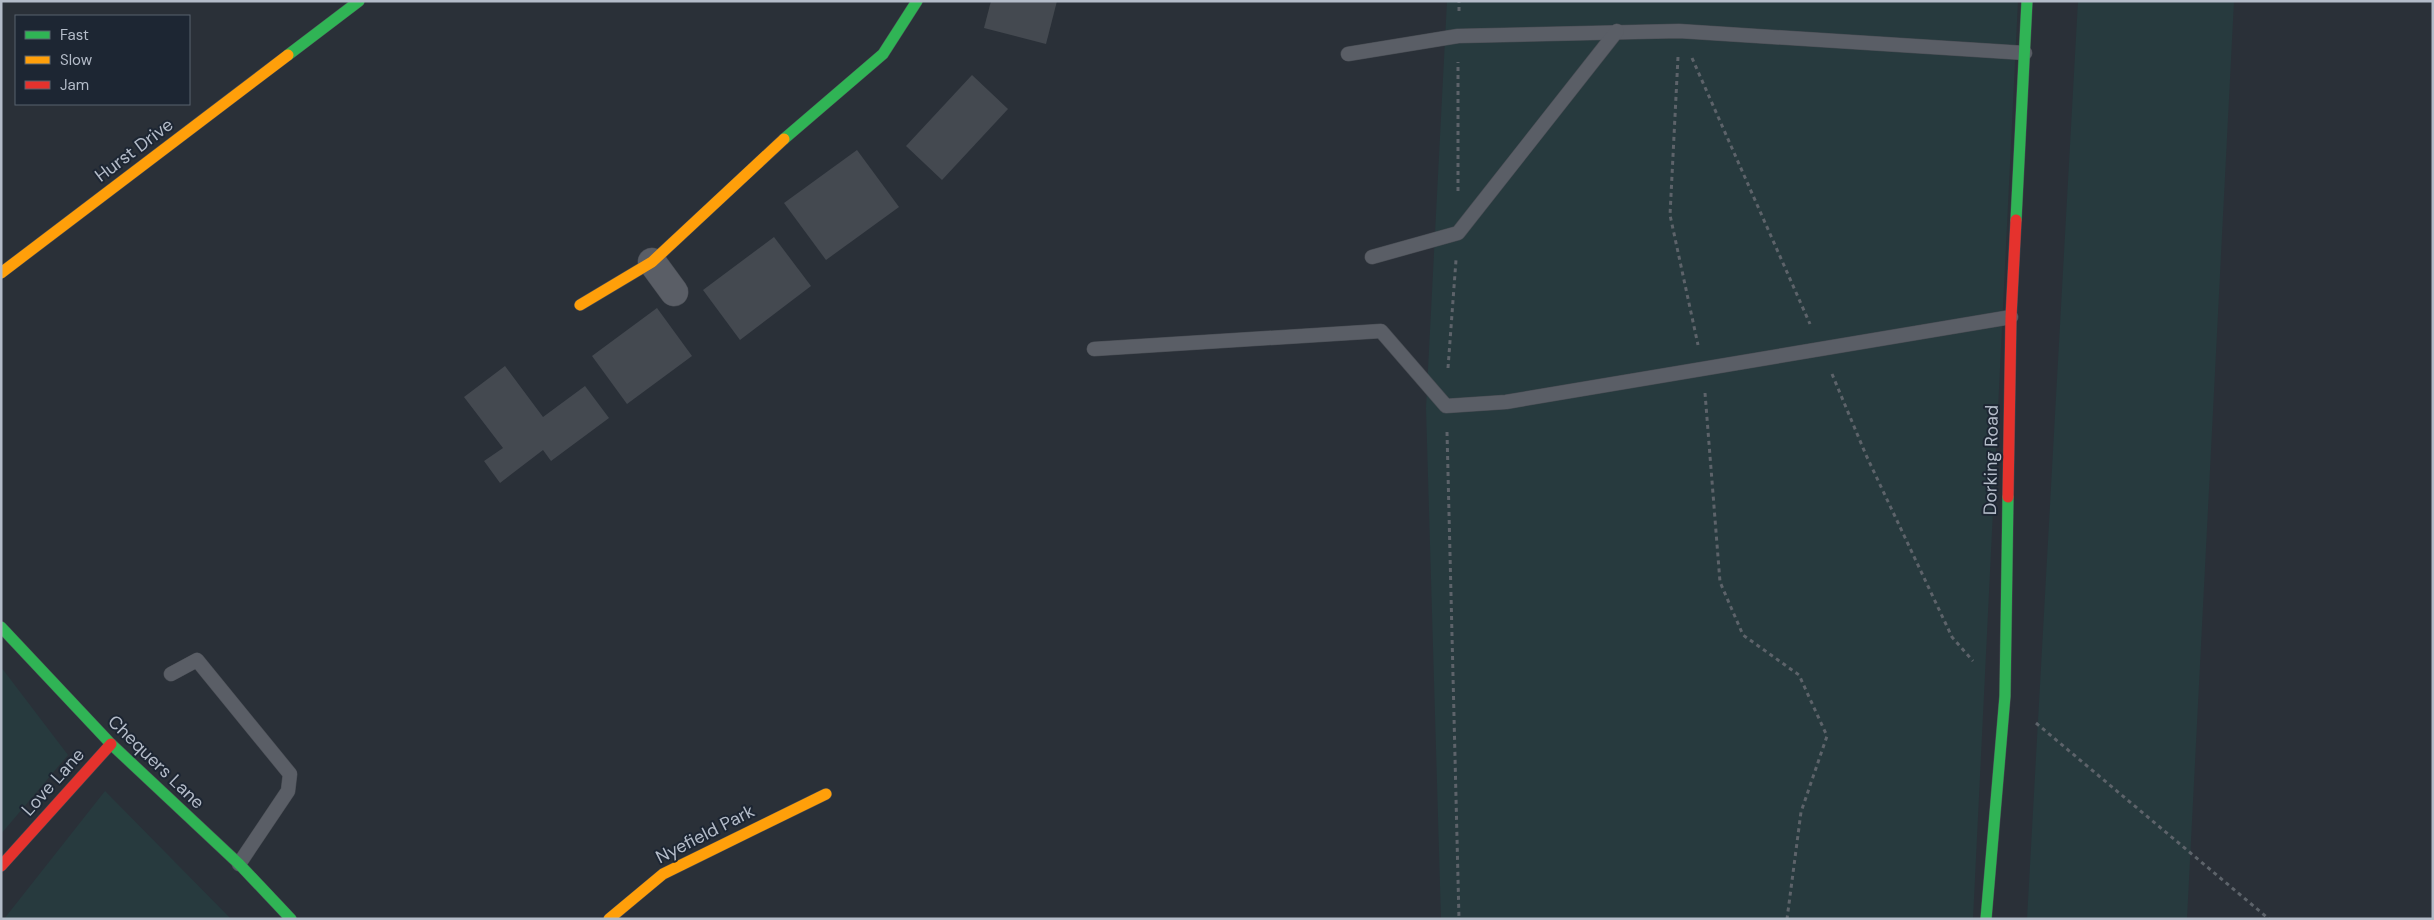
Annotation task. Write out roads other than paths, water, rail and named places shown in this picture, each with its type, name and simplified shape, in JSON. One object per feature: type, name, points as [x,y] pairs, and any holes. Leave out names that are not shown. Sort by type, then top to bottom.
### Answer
[{"type":"main road","name":"Hurst Drive","points":[[1,273],[359,1]]},
{"type":"main road","points":[[580,305],[652,262],[785,138],[882,54],[917,1]]},
{"type":"main road","name":"Dorking Road","points":[[1986,919],[2005,696],[2011,317],[2027,1]]},
{"type":"main road","name":"Chequers Lane","points":[[1,627],[110,744],[239,864],[291,919]]},
{"type":"main road","name":"Love Lane","points":[[1,866],[110,744]]},
{"type":"main road","name":"Nyefield Park","points":[[609,919],[663,874],[826,794]]},
{"type":"street","points":[[652,262],[674,292]]},
{"type":"lane","points":[[1372,257],[1458,233],[1617,31]]},
{"type":"lane","points":[[1348,54],[1458,36],[1617,31],[1679,31],[2025,53]]},
{"type":"lane","points":[[1094,349],[1381,331],[1446,406],[1506,402],[2011,317]]},
{"type":"lane","points":[[171,674],[197,660],[290,774],[288,791],[239,864]]}]
